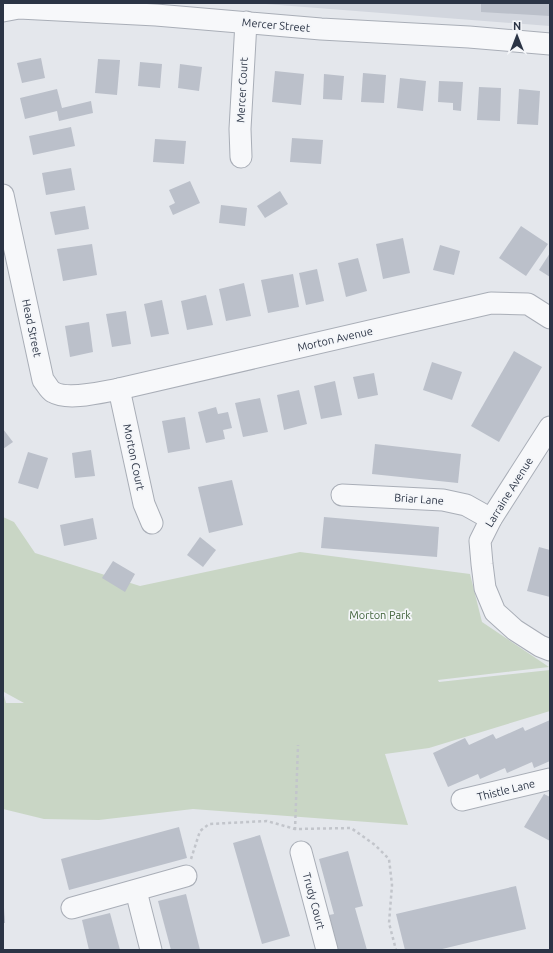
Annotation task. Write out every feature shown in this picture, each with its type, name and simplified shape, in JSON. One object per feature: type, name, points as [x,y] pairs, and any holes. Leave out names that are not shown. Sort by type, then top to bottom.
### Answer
[{"type":"street","name":"Mercer Street","points":[[3,11],[19,8],[155,9],[246,22],[550,44]]},
{"type":"street","name":"Mercer Court","points":[[241,157],[240,129],[246,22]]},
{"type":"street","name":"Head Street","points":[[3,195],[43,380],[53,392],[69,396],[86,395],[119,389]]},
{"type":"street","name":"Morton Avenue","points":[[119,389],[491,303],[528,304],[550,318]]},
{"type":"street","name":"Morton Court","points":[[119,389],[144,504],[152,524]]},
{"type":"street","name":"Larraine Avenue","points":[[550,427],[491,518],[480,541],[485,588],[495,612],[515,630],[540,646],[550,650]]},
{"type":"street","name":"Briar Lane","points":[[342,495],[443,500],[466,505],[491,518]]},
{"type":"street","name":"Thistle Lane","points":[[462,800],[550,779]]},
{"type":"street","name":"Trudy Court","points":[[301,852],[327,950]]},
{"type":"street","points":[[72,908],[186,876]]},
{"type":"street","points":[[136,891],[151,950]]},
{"type":"path","points":[[295,829],[298,744]]},
{"type":"shaded area","points":[[256,3],[550,3],[550,26],[266,4]]},
{"type":"green space","name":"Morton Park","points":[[3,517],[14,522],[35,553],[140,586],[300,552],[470,574],[482,622],[549,667],[438,680],[439,682],[550,670],[550,711],[429,748],[385,754],[408,825],[193,809],[99,820],[44,819],[3,809]],"holes":[[[4,692],[24,703],[6,703]]]},
{"type":"building","points":[[481,3],[550,3],[550,16],[481,12]]},
{"type":"building","points":[[41,58],[45,78],[22,83],[17,63]]},
{"type":"building","points":[[98,59],[120,60],[117,95],[95,93]]},
{"type":"building","points":[[140,62],[162,64],[160,88],[138,86]]},
{"type":"building","points":[[180,64],[202,67],[199,91],[178,88]]},
{"type":"building","points":[[275,71],[304,74],[301,105],[272,102]]},
{"type":"building","points":[[363,73],[386,75],[384,103],[361,102]]},
{"type":"building","points":[[324,74],[344,76],[342,100],[323,99]]},
{"type":"building","points":[[400,78],[426,81],[423,111],[397,108]]},
{"type":"building","points":[[439,81],[463,82],[461,111],[453,110],[453,103],[438,102]]},
{"type":"building","points":[[479,87],[501,88],[500,121],[477,120]]},
{"type":"building","points":[[57,89],[62,108],[91,101],[93,113],[59,121],[57,111],[25,119],[20,98]]},
{"type":"building","points":[[519,89],[540,91],[538,125],[517,124]]},
{"type":"building","points":[[71,127],[75,146],[33,155],[29,136]]},
{"type":"building","points":[[292,138],[323,140],[321,164],[290,162]]},
{"type":"building","points":[[155,139],[186,141],[184,164],[153,162]]},
{"type":"building","points":[[71,168],[75,190],[46,195],[42,173]]},
{"type":"building","points":[[190,181],[200,203],[173,215],[169,206],[175,203],[169,190]]},
{"type":"building","points":[[280,191],[288,204],[265,218],[257,206]]},
{"type":"building","points":[[221,205],[247,208],[245,226],[219,223]]},
{"type":"building","points":[[85,206],[89,229],[55,235],[50,212]]},
{"type":"building","points":[[521,226],[548,244],[526,276],[499,258]]},
{"type":"building","points":[[403,238],[410,273],[383,279],[376,244]]},
{"type":"building","points":[[92,244],[97,275],[63,281],[57,249]]},
{"type":"building","points":[[440,245],[460,251],[454,275],[433,270]]},
{"type":"building","points":[[550,253],[550,277],[539,270]]},
{"type":"building","points":[[358,258],[367,291],[346,297],[338,263]]},
{"type":"building","points":[[317,269],[324,301],[306,305],[299,273]]},
{"type":"building","points":[[293,274],[299,307],[268,313],[261,280]]},
{"type":"building","points":[[244,283],[251,316],[226,321],[219,289]]},
{"type":"building","points":[[206,295],[213,325],[187,330],[181,301]]},
{"type":"building","points":[[162,300],[169,334],[151,337],[144,304]]},
{"type":"building","points":[[126,311],[131,344],[112,347],[106,314]]},
{"type":"building","points":[[89,322],[93,352],[70,357],[65,326]]},
{"type":"building","points":[[514,351],[542,367],[499,442],[471,426]]},
{"type":"building","points":[[432,362],[462,372],[452,400],[423,390]]},
{"type":"building","points":[[374,373],[378,395],[358,399],[353,377]]},
{"type":"building","points":[[335,381],[342,415],[321,419],[314,386]]},
{"type":"building","points":[[299,390],[307,424],[284,430],[277,395]]},
{"type":"building","points":[[260,398],[268,432],[243,437],[235,403]]},
{"type":"building","points":[[216,407],[218,414],[228,412],[232,428],[223,430],[225,439],[206,443],[198,412]]},
{"type":"building","points":[[185,417],[190,449],[168,453],[162,421]]},
{"type":"building","points":[[3,429],[13,442],[3,449]]},
{"type":"building","points":[[375,444],[461,454],[458,483],[372,474]]},
{"type":"building","points":[[91,450],[95,476],[75,478],[72,453]]},
{"type":"building","points":[[28,452],[48,458],[38,489],[18,483]]},
{"type":"building","points":[[232,480],[243,525],[209,533],[198,487]]},
{"type":"building","points":[[324,517],[439,527],[437,557],[321,548]]},
{"type":"building","points":[[93,518],[97,539],[64,546],[60,525]]},
{"type":"building","points":[[200,537],[216,550],[203,567],[187,555]]},
{"type":"building","points":[[539,547],[550,550],[550,597],[527,591]]},
{"type":"building","points":[[113,561],[135,574],[125,592],[102,578]]},
{"type":"building","points":[[550,720],[550,761],[534,768],[532,762],[507,773],[505,768],[480,779],[478,774],[448,787],[433,753],[465,738],[469,745],[493,734],[496,739],[523,727],[525,731]]},
{"type":"building","points":[[544,794],[550,797],[550,841],[524,827]]},
{"type":"building","points":[[179,827],[187,858],[69,890],[61,859]]},
{"type":"building","points":[[260,835],[290,936],[262,944],[233,843]]},
{"type":"building","points":[[348,851],[363,906],[355,908],[367,950],[338,950],[329,915],[334,914],[319,859]]},
{"type":"building","points":[[516,886],[526,929],[438,950],[405,950],[396,914]]},
{"type":"building","points":[[186,894],[200,950],[171,950],[158,901]]},
{"type":"building","points":[[4,908],[5,923],[3,923]]},
{"type":"building","points":[[110,913],[120,950],[89,950],[82,920]]}]
